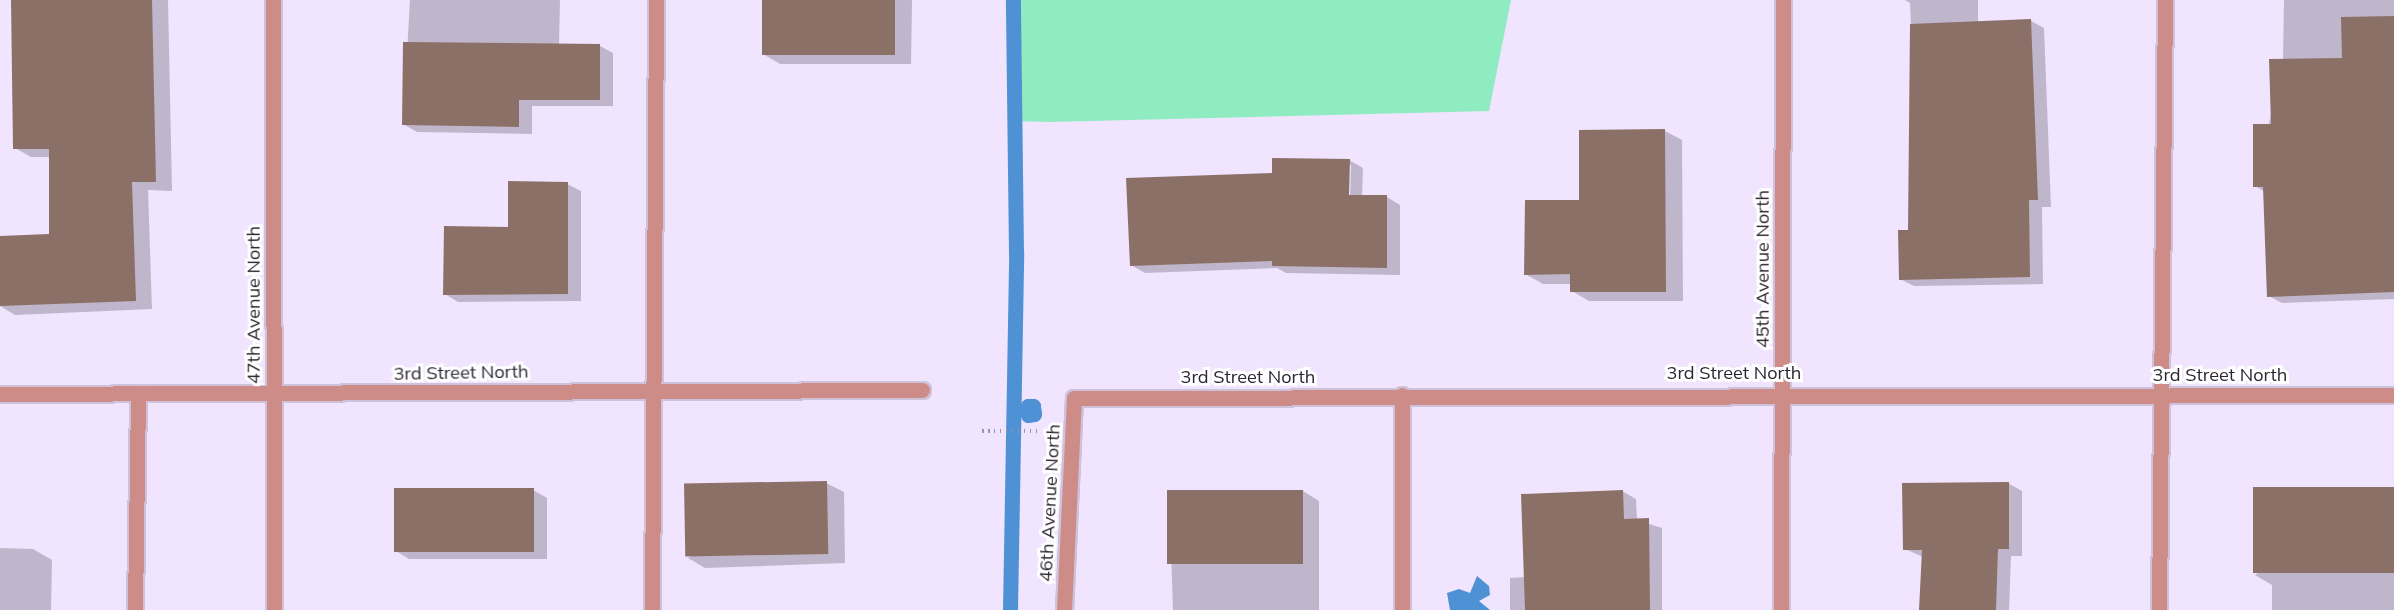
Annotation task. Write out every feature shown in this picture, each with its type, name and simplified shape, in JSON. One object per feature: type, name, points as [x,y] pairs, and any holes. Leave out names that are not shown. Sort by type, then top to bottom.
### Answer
[{"type":"street","name":"47th Avenue North","points":[[273,0],[274,610]]},
{"type":"street","points":[[652,610],[656,0]]},
{"type":"street","name":"45th Avenue North","points":[[1781,610],[1783,0]]},
{"type":"street","points":[[2159,610],[2165,0]]},
{"type":"street","name":"3rd Street North","points":[[0,394],[274,395],[653,390],[922,390]]},
{"type":"street","name":"3rd Street North","points":[[1074,398],[1782,392],[2394,395]]},
{"type":"street","points":[[135,610],[138,395]]},
{"type":"street","points":[[1402,395],[1402,610]]},
{"type":"street","name":"46th Avenue North","points":[[1064,610],[1074,398]]},
{"type":"path","points":[[982,431],[1032,431]]},
{"type":"green space","points":[[1013,0],[1511,0],[1489,111],[1049,122],[1012,121]]},
{"type":"water","points":[[1477,576],[1489,586],[1490,595],[1479,601],[1490,610],[1450,610],[1447,593],[1459,589],[1470,593]]},
{"type":"building","points":[[11,0],[152,0],[156,182],[132,182],[136,301],[0,306],[0,236],[49,234],[49,149],[13,149]]},
{"type":"building","points":[[762,0],[895,0],[895,55],[762,55]]},
{"type":"building","points":[[2394,16],[2394,292],[2267,297],[2263,187],[2253,187],[2253,124],[2271,124],[2269,59],[2342,58],[2341,17]]},
{"type":"building","points":[[2031,19],[2038,200],[2029,200],[2030,277],[1899,280],[1898,230],[1908,230],[1910,24]]},
{"type":"building","points":[[403,42],[600,44],[600,100],[519,100],[519,127],[402,125]]},
{"type":"building","points":[[1665,129],[1666,292],[1570,292],[1570,274],[1524,275],[1525,200],[1579,200],[1579,130]]},
{"type":"building","points":[[1272,158],[1350,159],[1349,195],[1387,195],[1387,268],[1272,266],[1272,261],[1130,266],[1126,178],[1272,173]]},
{"type":"building","points":[[508,181],[568,182],[568,294],[443,295],[444,226],[508,227]]},
{"type":"building","points":[[827,481],[828,554],[685,556],[684,483]]},
{"type":"building","points":[[2009,482],[2009,549],[1998,549],[1996,610],[1919,610],[1922,550],[1903,550],[1902,483]]},
{"type":"building","points":[[2253,487],[2394,487],[2394,573],[2253,573]]},
{"type":"building","points":[[394,488],[534,488],[534,552],[394,552]]},
{"type":"building","points":[[1167,490],[1303,490],[1303,564],[1167,564]]},
{"type":"building","points":[[1623,490],[1624,519],[1649,518],[1650,610],[1525,610],[1521,494]]},
{"type":"waterway","points":[[1010,610],[1016,253],[1013,0]]},
{"type":"waterway","points":[[1028,406],[1033,406],[1034,414],[1028,415],[1028,406]]}]
